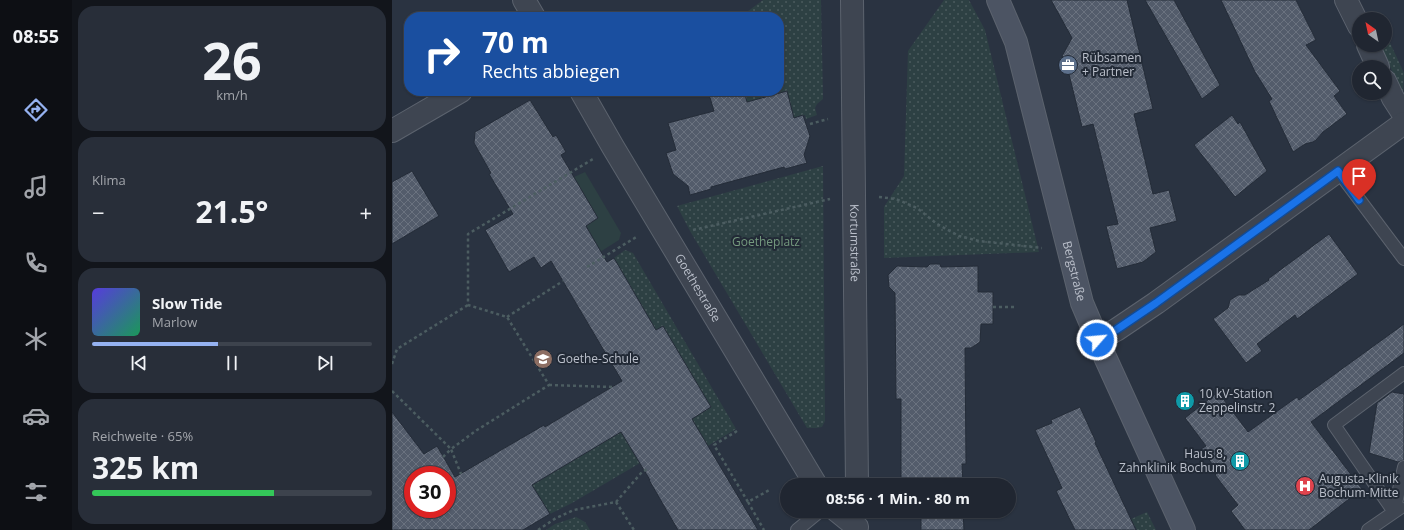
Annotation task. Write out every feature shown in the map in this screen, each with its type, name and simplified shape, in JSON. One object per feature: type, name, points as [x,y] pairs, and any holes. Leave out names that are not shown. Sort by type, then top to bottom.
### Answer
[{"type":"street","points":[[524,0],[531,12]]},
{"type":"street","name":"Kortumstraße","points":[[852,0],[857,478]]},
{"type":"street","name":"Bergstraße","points":[[998,0],[1016,42],[1082,303],[1097,340],[1184,530]]},
{"type":"street","points":[[1346,0],[1352,12]]},
{"type":"street","points":[[392,131],[452,96]]},
{"type":"street","name":"Goethestraße","points":[[584,96],[812,478]]},
{"type":"street","points":[[1392,96],[1404,115]]},
{"type":"street","points":[[1097,340],[1116,330],[1156,303],[1404,122]]},
{"type":"lane","points":[[1338,171],[1404,259]]},
{"type":"lane","points":[[1399,508],[1334,425],[1404,372]]},
{"type":"lane","points":[[1368,530],[1399,508],[1404,467]]},
{"type":"lane","points":[[797,530],[812,518]]},
{"type":"path","points":[[810,124],[830,118]]},
{"type":"path","points":[[468,305],[468,234],[613,147]]},
{"type":"path","points":[[587,267],[663,230],[824,200],[867,196],[896,199],[917,208],[937,224],[959,236],[980,242],[1043,248]]},
{"type":"path","points":[[507,317],[563,281]]},
{"type":"path","points":[[392,364],[397,349],[468,305],[507,317],[549,386]]},
{"type":"path","points":[[993,307],[1016,307]]},
{"type":"path","points":[[444,457],[451,449],[477,430],[549,386],[613,387]]},
{"type":"path","points":[[392,391],[451,449],[461,474]]},
{"type":"path","points":[[737,431],[714,445],[764,530]]},
{"type":"path","points":[[538,530],[556,518],[574,510],[616,502],[642,472],[649,468]]},
{"type":"path","points":[[748,502],[771,489]]},
{"type":"path","points":[[616,502],[634,530]]},
{"type":"green space","points":[[763,0],[821,0],[823,99],[815,108],[817,115],[806,119],[805,115],[793,118],[787,92],[784,93],[784,12],[747,12]]},
{"type":"green space","points":[[944,0],[969,0],[985,30],[1039,252],[884,258],[884,207],[904,176],[908,51]]},
{"type":"green space","points":[[1392,47],[1404,73],[1403,93],[1392,71],[1392,60],[1387,60],[1383,52],[1392,52]]},
{"type":"green space","points":[[745,96],[771,96],[763,98],[748,105]]},
{"type":"green space","name":"Goetheplatz","points":[[823,166],[825,421],[822,427],[807,428],[690,231],[677,206]]},
{"type":"green space","points":[[585,172],[621,233],[619,240],[584,262],[586,226],[598,218],[574,177]]},
{"type":"green space","points":[[625,250],[633,253],[736,429],[688,458],[672,431],[711,407],[663,326],[656,330],[614,258]]},
{"type":"green space","points":[[621,432],[640,463],[572,503],[550,514],[532,485]]},
{"type":"green space","points":[[1147,512],[1156,530],[1137,530],[1131,519]]},
{"type":"green space","points":[[576,517],[585,522],[590,530],[546,530],[555,524]]},
{"type":"building","points":[[1051,0],[1127,0],[1153,109],[1134,114],[1153,194],[1169,190],[1177,221],[1150,228],[1156,252],[1143,262],[1117,269],[1106,226],[1118,224],[1093,124],[1082,127],[1066,62],[1062,56],[1072,38]]},
{"type":"building","points":[[1145,0],[1174,0],[1220,85],[1202,99]]},
{"type":"building","points":[[1221,0],[1296,0],[1316,40],[1306,45],[1340,91],[1334,96],[1347,114],[1323,132],[1316,140],[1305,144],[1293,152],[1269,101],[1272,99],[1255,72]]},
{"type":"building","points":[[787,91],[794,118],[803,115],[810,136],[804,155],[807,163],[785,169],[784,167],[711,187],[711,189],[690,195],[688,186],[673,174],[666,153],[676,150],[668,123],[714,111],[710,96],[745,96],[747,102],[769,96],[784,96],[784,92]]},
{"type":"building","points":[[530,100],[553,137],[556,135],[566,152],[561,155],[598,218],[586,226],[607,262],[614,258],[656,330],[663,326],[711,407],[692,419],[758,530],[678,530],[621,432],[532,485],[550,514],[523,530],[392,530],[392,412],[424,454],[437,446],[449,466],[404,466],[404,518],[456,518],[456,476],[544,425],[545,427],[622,381],[551,261],[541,268],[534,257],[509,272],[485,230],[513,214],[489,174],[491,173],[474,143],[475,132]]},
{"type":"building","points":[[1232,115],[1238,124],[1240,122],[1267,171],[1235,197],[1194,145]]},
{"type":"building","points":[[412,171],[439,216],[392,244],[392,182]]},
{"type":"building","points":[[1329,234],[1358,274],[1297,319],[1295,315],[1257,344],[1262,351],[1246,363],[1213,319],[1228,308],[1230,300],[1238,295],[1245,295],[1269,280],[1268,279]]},
{"type":"building","points":[[930,264],[940,264],[941,267],[978,266],[978,292],[993,292],[993,324],[981,324],[980,342],[971,348],[965,348],[966,464],[962,464],[963,478],[901,478],[901,399],[896,399],[895,293],[889,287],[888,275],[897,266],[927,267]]},
{"type":"building","name":"Haus 8, Zahnklinik Bochum","points":[[1404,324],[1404,353],[1311,422],[1362,489],[1309,530],[1245,530],[1231,511],[1238,505],[1215,475],[1218,472],[1201,449],[1206,446],[1185,418],[1218,392],[1248,432],[1297,397],[1299,400]]},
{"type":"building","name":"Augusta-Klinik Bochum-Mitte","points":[[1392,392],[1404,394],[1404,460],[1398,462],[1369,453],[1377,403]]},
{"type":"building","points":[[1080,407],[1096,442],[1095,443],[1136,530],[1075,530],[1056,491],[1062,488],[1035,430],[1052,423],[1051,420]]},
{"type":"building","points":[[921,518],[963,518],[964,530],[921,530]]},
{"type":"place","name":"Rübsamen + Partner","points":[[1068,65]]},
{"type":"place","name":"Goethe-Schule","points":[[543,359]]},
{"type":"place","name":"10 kV-Station Zeppelinstr. 2","points":[[1185,401]]},
{"type":"place","name":"Haus 8, Zahnklinik Bochum","points":[[1240,461]]},
{"type":"place","name":"Augusta-Klinik Bochum-Mitte","points":[[1305,486]]},
{"type":"route","points":[[1097,340],[1116,330],[1156,303],[1338,171],[1359,200]]}]
